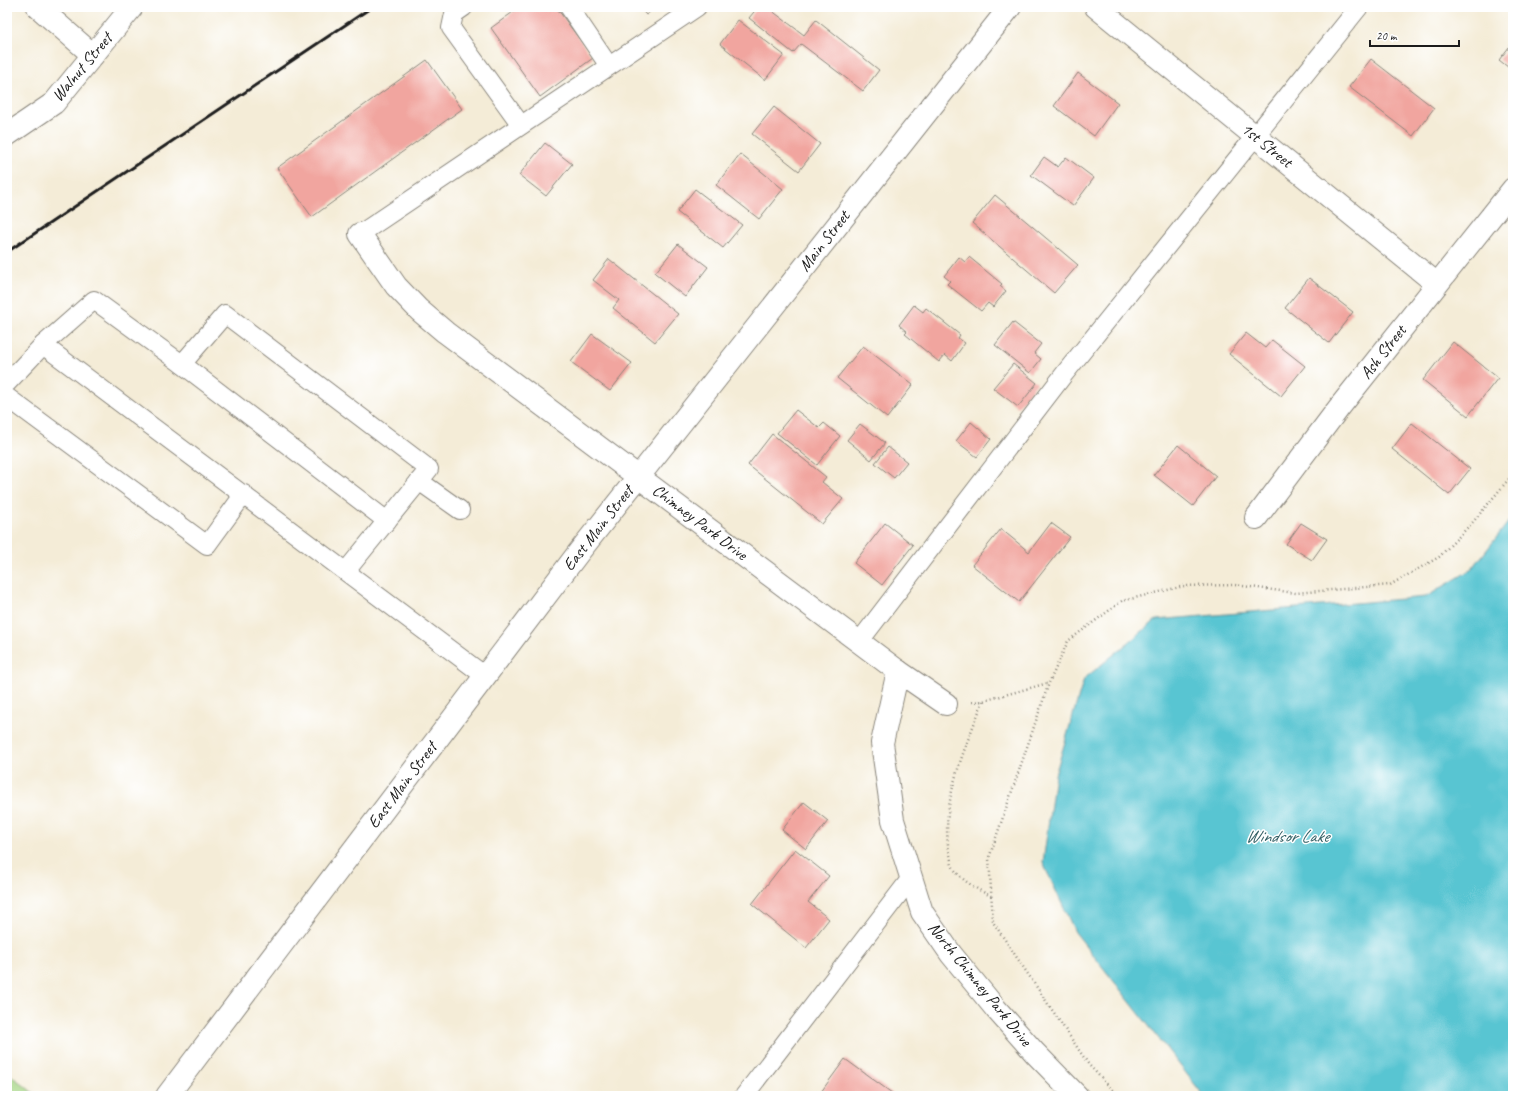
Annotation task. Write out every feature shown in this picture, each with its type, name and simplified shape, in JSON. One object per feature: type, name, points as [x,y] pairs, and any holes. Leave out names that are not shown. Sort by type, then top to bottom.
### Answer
[{"type":"street","points":[[38,7],[93,55]]},
{"type":"street","name":"Walnut Street","points":[[7,135],[54,103],[132,7]]},
{"type":"street","name":"Main Street","points":[[639,476],[1010,7]]},
{"type":"street","name":"1st Street","points":[[1096,7],[1437,284]]},
{"type":"street","name":"Ash Street","points":[[1256,518],[1338,410],[1513,189]]},
{"type":"street","name":"Chimney Park Drive","points":[[360,234],[396,286],[419,310],[445,332],[898,671],[946,704]]},
{"type":"street","name":"East Main Street","points":[[167,1096],[485,676],[639,476]]},
{"type":"street","name":"North Chimney Park Drive","points":[[898,671],[882,743],[893,820],[922,912],[951,954],[996,1010],[1077,1096]]},
{"type":"lane","points":[[464,7],[454,14],[451,28],[521,125]]},
{"type":"lane","points":[[569,7],[609,66]]},
{"type":"lane","points":[[360,234],[697,7]]},
{"type":"lane","points":[[859,642],[1065,373],[1359,7]]},
{"type":"lane","points":[[7,383],[43,345],[94,300],[182,364],[387,522]]},
{"type":"lane","points":[[182,364],[225,314],[430,469],[346,571]]},
{"type":"lane","points":[[43,345],[244,494],[485,676]]},
{"type":"lane","points":[[7,397],[207,545],[244,494]]},
{"type":"lane","points":[[419,482],[460,510]]},
{"type":"lane","points":[[744,1096],[911,878]]},
{"type":"path","points":[[1118,1096],[1089,1064],[994,922],[989,858],[1049,683],[1068,641],[1122,601],[1184,586],[1235,586],[1296,593],[1390,585],[1439,557],[1473,522],[1513,474]]},
{"type":"path","points":[[946,704],[983,701],[1049,683]]},
{"type":"path","points":[[983,701],[964,753],[949,806],[947,844],[953,867],[972,887],[992,897]]},
{"type":"green space","points":[[7,1072],[37,1096],[7,1096]]},
{"type":"water","name":"Windsor Lake","points":[[1513,516],[1513,1096],[1204,1096],[1075,932],[1043,863],[1055,775],[1084,679],[1156,620],[1426,597],[1472,569]]},
{"type":"building","points":[[520,7],[556,7],[593,58],[540,97],[491,28]]},
{"type":"building","points":[[639,7],[656,7],[646,15]]},
{"type":"building","points":[[758,7],[767,7],[804,35],[816,20],[879,70],[863,91],[801,44],[793,53],[749,18]]},
{"type":"building","points":[[738,20],[784,55],[765,80],[720,44]]},
{"type":"building","points":[[1513,42],[1513,71],[1499,60]]},
{"type":"building","points":[[1371,59],[1434,108],[1413,136],[1349,87]]},
{"type":"building","points":[[427,60],[462,109],[312,217],[277,168]]},
{"type":"building","points":[[1078,73],[1118,103],[1094,136],[1054,106]]},
{"type":"building","points":[[774,107],[820,144],[799,171],[752,134]]},
{"type":"building","points":[[545,143],[572,164],[546,196],[519,175]]},
{"type":"building","points":[[740,154],[783,189],[759,219],[716,185]]},
{"type":"building","points":[[1044,157],[1058,167],[1066,157],[1094,178],[1073,206],[1031,175]]},
{"type":"building","points":[[695,189],[742,225],[723,248],[677,212]]},
{"type":"building","points":[[995,195],[1078,265],[1054,293],[972,223]]},
{"type":"building","points":[[678,244],[708,267],[685,297],[655,273]]},
{"type":"building","points":[[959,257],[965,262],[969,257],[1002,284],[1000,286],[1006,291],[993,307],[988,303],[981,311],[947,284],[950,281],[944,276]]},
{"type":"building","points":[[609,259],[678,314],[655,342],[613,308],[619,300],[593,280]]},
{"type":"building","points":[[1309,278],[1353,312],[1329,343],[1285,308]]},
{"type":"building","points":[[914,305],[923,312],[926,308],[960,335],[958,338],[965,343],[952,361],[945,355],[939,362],[905,334],[907,332],[899,325]]},
{"type":"building","points":[[1013,322],[1041,344],[1034,353],[1041,359],[1030,373],[995,345]]},
{"type":"building","points":[[1246,333],[1265,348],[1272,340],[1305,366],[1281,396],[1229,354]]},
{"type":"building","points":[[592,334],[632,363],[610,391],[571,362]]},
{"type":"building","points":[[1453,342],[1498,378],[1468,416],[1423,380]]},
{"type":"building","points":[[863,346],[913,385],[887,418],[837,378]]},
{"type":"building","points":[[1013,364],[1037,383],[1018,407],[993,388]]},
{"type":"building","points":[[796,410],[819,428],[824,423],[840,436],[817,465],[777,433]]},
{"type":"building","points":[[971,422],[991,439],[977,457],[956,441]]},
{"type":"building","points":[[1412,423],[1470,469],[1449,495],[1392,449]]},
{"type":"building","points":[[860,424],[885,443],[871,460],[847,440]]},
{"type":"building","points":[[772,434],[826,477],[822,482],[843,499],[822,524],[748,465]]},
{"type":"building","points":[[1178,445],[1216,476],[1193,506],[1154,475]]},
{"type":"building","points":[[888,447],[907,462],[894,478],[875,463]]},
{"type":"building","points":[[885,523],[913,545],[882,585],[854,563]]},
{"type":"building","points":[[1051,523],[1070,537],[1019,602],[972,565],[1001,529],[1029,552]]},
{"type":"building","points":[[1301,523],[1327,539],[1312,560],[1286,544]]},
{"type":"building","points":[[804,802],[828,821],[806,849],[782,830]]},
{"type":"building","points":[[795,849],[829,876],[808,902],[829,919],[806,948],[752,904]]},
{"type":"building","points":[[845,1059],[896,1096],[818,1096]]},
{"type":"railway","points":[[7,252],[372,7]]}]
